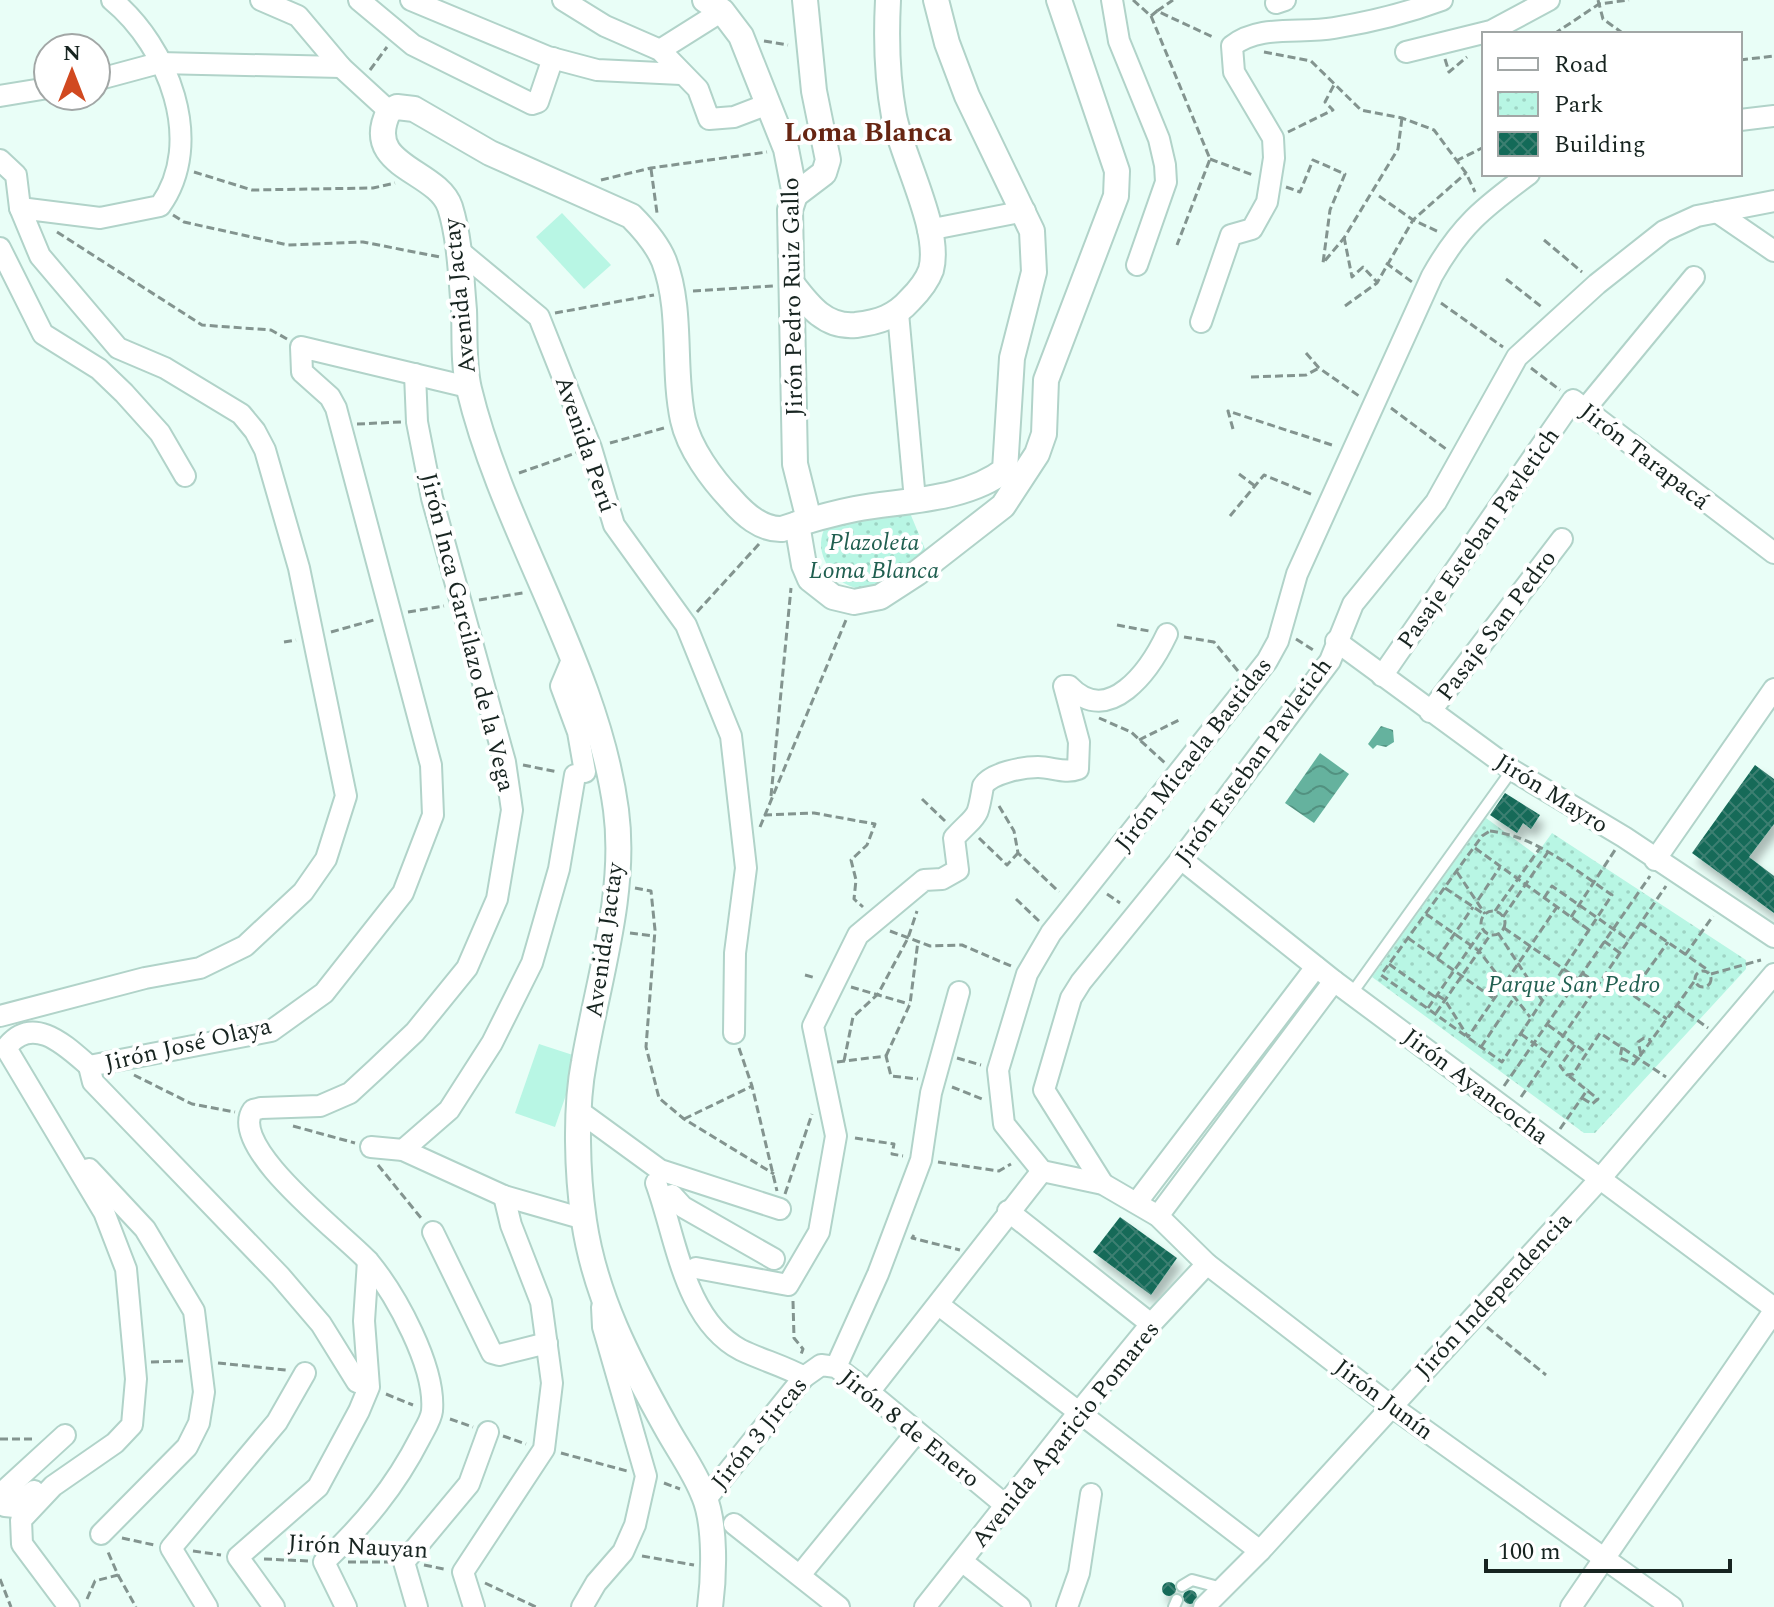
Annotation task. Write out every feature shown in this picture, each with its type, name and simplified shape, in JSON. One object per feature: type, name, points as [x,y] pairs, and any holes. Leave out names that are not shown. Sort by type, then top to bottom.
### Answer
[{"type":"street","points":[[20,208],[100,218],[160,206],[172,190],[179,168],[181,126],[175,94],[134,18],[112,0]]},
{"type":"street","points":[[261,0],[298,16],[341,67],[389,111],[397,107],[414,109],[490,153],[631,216],[648,233],[664,260],[672,293],[683,422],[719,486],[751,519],[772,529],[991,481],[1005,470],[1012,358],[1034,272],[1032,231],[967,96],[947,43],[936,0]]},
{"type":"street","points":[[359,0],[413,45],[532,104],[538,102],[544,89],[553,58]]},
{"type":"street","points":[[411,0],[553,58],[597,70],[681,74]]},
{"type":"street","points":[[563,0],[605,26],[660,50],[698,89],[709,119],[734,117],[768,104]]},
{"type":"street","points":[[795,195],[824,173],[828,160],[809,47],[805,0]]},
{"type":"street","points":[[793,285],[813,311],[829,321],[851,325],[876,322],[898,313],[922,286],[931,269],[928,230],[895,120],[889,86],[888,0]]},
{"type":"street","points":[[854,602],[880,597],[1003,506],[1037,454],[1044,434],[1046,380],[1116,196],[1117,171],[1059,0]]},
{"type":"street","points":[[1112,0],[1119,41],[1159,139],[1165,165],[1166,182],[1137,265]]},
{"type":"street","points":[[1201,322],[1231,235],[1245,233],[1256,224],[1267,202],[1274,158],[1273,138],[1234,72],[1232,46],[1244,37],[1264,32],[1336,28],[1405,14],[1442,0]]},
{"type":"street","points":[[1487,32],[1549,0]]},
{"type":"street","points":[[660,50],[714,6]]},
{"type":"street","name":"Jirón Pedro Ruiz Gallo","points":[[714,6],[741,36],[786,149],[795,195],[790,210],[793,285],[790,336],[795,464],[803,522],[804,565],[810,579],[833,597],[854,602]]},
{"type":"street","points":[[1406,52],[1482,33]]},
{"type":"street","points":[[112,76],[159,63],[341,67]]},
{"type":"street","points":[[0,96],[32,91]]},
{"type":"street","name":"Avenida Jactay","points":[[389,111],[382,123],[388,151],[398,163],[422,177],[449,203],[458,255],[468,387],[500,480],[572,660],[609,767],[617,814],[616,884],[583,1064],[579,1111],[584,1219],[601,1294],[627,1357],[706,1499],[714,1569],[710,1607]]},
{"type":"street","points":[[1742,120],[1774,116]]},
{"type":"street","points":[[0,160],[16,175],[20,208],[40,256],[118,348],[165,368],[241,414],[255,431],[265,450],[299,568],[346,796],[326,859],[303,892],[245,946],[200,968],[145,978],[0,1016]]},
{"type":"street","name":"Jirón Micaela Bastidas","points":[[1042,1171],[1004,1124],[1000,1106],[998,1070],[1027,974],[1051,933],[1267,661],[1278,641],[1297,574],[1373,400],[1453,239],[1482,208],[1526,176]]},
{"type":"street","name":"Jirón Esteban Pavletich","points":[[1103,1184],[1044,1090],[1071,998],[1181,859],[1330,661],[1353,604],[1436,502],[1517,357],[1560,322],[1597,284],[1664,231],[1680,222],[1774,201]]},
{"type":"street","points":[[928,230],[1025,211]]},
{"type":"street","points":[[1717,212],[1774,251]]},
{"type":"street","points":[[0,248],[43,334],[99,369],[124,393],[160,433],[185,476]]},
{"type":"street","name":"Avenida Perú","points":[[458,255],[539,317],[591,448],[614,525],[686,625],[731,736],[746,868],[735,953],[734,1033]]},
{"type":"street","name":"Pasaje Esteban Pavletich","points":[[1382,676],[1580,404],[1694,277]]},
{"type":"street","points":[[898,313],[915,500]]},
{"type":"street","points":[[301,347],[468,387]]},
{"type":"street","name":"Jirón José Olaya","points":[[301,347],[302,372],[330,397],[340,425],[431,765],[433,815],[403,893],[324,993],[271,1031],[89,1066],[93,1082],[280,1276],[321,1324],[357,1382]]},
{"type":"street","name":"Jirón Inca Garcilazo de la Vega","points":[[324,1562],[381,1505],[432,1413],[430,1378],[402,1313],[368,1261],[304,1205],[251,1137],[248,1122],[253,1110],[320,1106],[350,1093],[415,1032],[467,968],[497,899],[512,810],[505,762],[432,498],[417,422],[415,374]]},
{"type":"street","name":"Jirón Tarapacá","points":[[1580,404],[1725,519],[1774,553]]},
{"type":"street","name":"Pasaje San Pedro","points":[[1430,712],[1562,539]]},
{"type":"street","points":[[696,1268],[788,1285],[819,1232],[836,1136],[813,1026],[858,935],[924,880],[942,879],[958,870],[954,838],[977,817],[985,782],[991,777],[1036,766],[1071,772],[1078,769],[1079,742],[1064,686],[1069,686],[1079,698],[1094,704],[1108,701],[1147,670],[1167,634]]},
{"type":"street","name":"Jirón Mayro","points":[[1336,641],[1512,770],[1624,837],[1774,937]]},
{"type":"street","points":[[403,1150],[449,1110],[492,1043],[532,963],[559,869],[580,774],[578,732],[561,686],[572,660]]},
{"type":"street","points":[[1663,865],[1774,689]]},
{"type":"street","name":"Jirón Ayancocha","points":[[1181,859],[1334,981],[1774,1310]]},
{"type":"street","points":[[1137,1202],[1316,967]]},
{"type":"street","name":"Jirón Independencia","points":[[1204,1607],[1260,1551],[1599,1180],[1774,974]]},
{"type":"street","points":[[1158,1216],[1334,981]]},
{"type":"street","points":[[836,1367],[878,1274],[921,1160],[935,1081],[959,992]]},
{"type":"street","points":[[67,1605],[22,1544],[19,1532],[21,1520],[53,1486],[115,1443],[132,1425],[136,1379],[126,1269],[104,1212],[67,1145],[3,1045],[22,1034],[46,1033],[56,1037],[89,1066]]},
{"type":"street","points":[[579,1111],[660,1170],[780,1209]]},
{"type":"street","points":[[67,1145],[145,1229],[194,1311],[204,1392],[199,1423],[187,1447],[101,1534]]},
{"type":"street","points":[[371,1147],[403,1150],[504,1196],[584,1219]]},
{"type":"street","points":[[869,1392],[1042,1171],[1103,1184]]},
{"type":"street","name":"Jirón Junín","points":[[1103,1184],[1158,1216],[1207,1264],[1391,1406],[1672,1607]]},
{"type":"street","name":"Jirón 8 de Enero","points":[[774,1259],[683,1207],[664,1189],[682,1268],[711,1325],[739,1349],[808,1372],[836,1367],[1004,1504]]},
{"type":"street","points":[[474,1607],[463,1572],[544,1449],[552,1383],[541,1302],[511,1225],[504,1196]]},
{"type":"street","points":[[1008,1211],[1151,1324]]},
{"type":"street","points":[[433,1232],[492,1353],[499,1355],[547,1343]]},
{"type":"street","points":[[274,1607],[238,1557],[318,1487],[359,1411],[369,1387],[364,1321],[368,1261]]},
{"type":"street","name":"Avenida Aparicio Pomares","points":[[925,1607],[963,1562],[1004,1504],[1151,1324],[1207,1264]]},
{"type":"street","points":[[582,1607],[596,1583],[623,1552],[635,1525],[646,1476],[603,1327],[601,1294]]},
{"type":"street","points":[[939,1305],[1260,1551]]},
{"type":"street","points":[[1571,1607],[1774,1310]]},
{"type":"street","name":"Jirón 3 Jircas","points":[[706,1499],[808,1372]]},
{"type":"street","points":[[207,1607],[171,1548],[277,1422],[305,1373]]},
{"type":"street","points":[[417,1607],[404,1562],[469,1484],[488,1432]]},
{"type":"street","points":[[800,1575],[916,1433]]},
{"type":"street","points":[[53,1486],[37,1489],[15,1507],[5,1506],[1,1501],[6,1489],[65,1435]]},
{"type":"street","points":[[1067,1607],[1079,1573],[1091,1494]]},
{"type":"street","points":[[734,1524],[839,1607]]},
{"type":"street","points":[[324,1562],[346,1607]]},
{"type":"street","points":[[963,1562],[1020,1607]]},
{"type":"lane","points":[[1352,993],[1512,770]]},
{"type":"lane","points":[[1182,1586],[1192,1580],[1222,1588]]},
{"type":"path","points":[[1133,0],[1151,16],[1210,159],[1177,245]]},
{"type":"path","points":[[1151,16],[1173,0]]},
{"type":"path","points":[[1557,32],[1599,2],[1629,0]]},
{"type":"path","points":[[1599,2],[1603,19],[1621,32]]},
{"type":"path","points":[[1157,11],[1232,46]]},
{"type":"path","points":[[741,36],[809,47]]},
{"type":"path","points":[[1263,52],[1311,61],[1361,110],[1402,118],[1434,130],[1466,173],[1482,208]]},
{"type":"path","points":[[1742,60],[1774,56]]},
{"type":"path","points":[[1273,138],[1333,110],[1325,102],[1334,84]]},
{"type":"path","points":[[1210,159],[1300,192],[1313,160],[1345,174],[1330,210],[1323,263],[1344,237],[1398,149],[1402,118]]},
{"type":"path","points":[[1456,161],[1482,148]]},
{"type":"path","points":[[570,188],[651,168],[786,149]]},
{"type":"path","points":[[179,168],[252,190],[373,188],[422,177]]},
{"type":"path","points":[[1345,306],[1377,283],[1413,220],[1466,173]]},
{"type":"path","points":[[1379,196],[1413,220],[1453,239]]},
{"type":"path","points":[[160,206],[184,222],[288,245],[363,242],[458,255]]},
{"type":"path","points":[[46,225],[202,325],[271,330],[301,347]]},
{"type":"path","points":[[1344,237],[1352,277],[1363,267],[1377,283]]},
{"type":"path","points":[[1544,240],[1597,284]]},
{"type":"path","name":"Jirón Tarapacá","points":[[1386,263],[1580,404]]},
{"type":"path","points":[[1506,279],[1560,322]]},
{"type":"path","points":[[1306,353],[1319,368],[1373,400],[1460,460]]},
{"type":"path","points":[[1251,377],[1306,375],[1319,368]]},
{"type":"path","points":[[1233,429],[1228,411],[1353,451]]},
{"type":"path","points":[[340,425],[417,422]]},
{"type":"path","points":[[500,480],[591,448],[683,422]]},
{"type":"path","points":[[1239,474],[1255,486]]},
{"type":"path","points":[[1230,516],[1264,475],[1331,502]]},
{"type":"path","points":[[686,625],[772,529]]},
{"type":"path","points":[[771,799],[791,585]]},
{"type":"path","points":[[759,828],[854,602]]},
{"type":"path","points":[[284,642],[392,615]]},
{"type":"path","points":[[1117,625],[1214,642],[1248,683]]},
{"type":"path","points":[[1267,661],[1293,638],[1330,661]]},
{"type":"path","points":[[1088,714],[1131,732],[1177,774]]},
{"type":"path","points":[[1139,740],[1181,719]]},
{"type":"path","points":[[985,782],[1014,831],[1018,853],[1074,906]]},
{"type":"path","points":[[1490,831],[1548,852],[1594,883],[1612,895],[1502,1062],[1381,975],[1474,848],[1490,831]]},
{"type":"path","points":[[1571,917],[1624,837]]},
{"type":"path","points":[[1474,848],[1589,930]]},
{"type":"path","points":[[1445,888],[1484,914],[1495,911],[1540,848]]},
{"type":"path","points":[[1504,928],[1503,917],[1548,852]]},
{"type":"path","points":[[1503,1106],[1550,1055],[1629,940],[1640,923],[1663,865]]},
{"type":"path","points":[[1503,1106],[1533,1043],[1604,941],[1663,865]]},
{"type":"path","points":[[1477,902],[1500,867]]},
{"type":"path","points":[[1427,1008],[1483,929],[1484,914],[1457,872]]},
{"type":"path","points":[[616,884],[651,891],[655,930],[646,1047],[659,1098],[684,1119],[774,1174]]},
{"type":"path","points":[[1092,884],[1136,915]]},
{"type":"path","points":[[1544,898],[1552,886],[1629,940]]},
{"type":"path","points":[[1016,899],[1051,933]]},
{"type":"path","points":[[1685,955],[1722,903]]},
{"type":"path","points":[[1437,959],[1473,907]]},
{"type":"path","points":[[1468,1037],[1557,907]]},
{"type":"path","points":[[844,1061],[853,1017],[878,994],[902,951],[918,910]]},
{"type":"path","points":[[1495,911],[1503,917]]},
{"type":"path","points":[[1426,914],[1479,951],[1531,1019]]},
{"type":"path","points":[[1640,923],[1710,972]]},
{"type":"path","points":[[1504,928],[1578,979]]},
{"type":"path","points":[[1483,929],[1491,934],[1504,928]]},
{"type":"path","points":[[1498,933],[1542,1000]]},
{"type":"path","points":[[1435,1014],[1491,934]]},
{"type":"path","points":[[1408,938],[1494,999]]},
{"type":"path","points":[[918,941],[910,1004],[886,1056],[891,1076],[935,1081],[1000,1106]]},
{"type":"path","points":[[1604,941],[1620,953]]},
{"type":"path","points":[[1631,994],[1668,942]]},
{"type":"path","points":[[1622,1047],[1618,1056],[1632,1064],[1702,971],[1710,972],[1774,956]]},
{"type":"path","points":[[1389,964],[1445,1000],[1468,1037]]},
{"type":"path","points":[[1696,979],[1695,985],[1702,988],[1710,972]]},
{"type":"path","points":[[1582,973],[1598,984]]},
{"type":"path","points":[[805,975],[910,1004]]},
{"type":"path","points":[[1604,975],[1667,1019]]},
{"type":"path","points":[[1574,986],[1590,996]]},
{"type":"path","points":[[1481,1047],[1514,998]]},
{"type":"path","points":[[1677,1005],[1721,1037]]},
{"type":"path","points":[[1546,1024],[1587,1053]]},
{"type":"path","points":[[1569,1076],[1600,1033],[1640,1056],[1679,1086]]},
{"type":"path","points":[[1521,1034],[1550,1055]]},
{"type":"path","points":[[1640,1056],[1638,1042],[1644,1038],[1651,1040]]},
{"type":"path","points":[[1575,1045],[1560,1066],[1588,1089],[1597,1101],[1590,1104],[1582,1098]]},
{"type":"path","points":[[942,1054],[998,1070]]},
{"type":"path","points":[[821,1063],[886,1056]]},
{"type":"path","points":[[684,1119],[752,1086]]},
{"type":"path","points":[[1551,1142],[1588,1089]]},
{"type":"path","points":[[780,1209],[816,1103]]},
{"type":"path","points":[[371,1147],[381,1172],[433,1232]]},
{"type":"path","points":[[917,1223],[912,1238],[978,1255]]},
{"type":"path","points":[[1473,1317],[1546,1375]]},
{"type":"path","points":[[0,1439],[38,1439],[41,1456]]},
{"type":"path","points":[[101,1534],[136,1607]]},
{"type":"path","name":"Jirón Nauyan","points":[[101,1534],[238,1557],[324,1562],[404,1562],[463,1572],[536,1607]]},
{"type":"path","points":[[623,1552],[714,1569]]},
{"type":"path","points":[[67,1605],[84,1606],[95,1581],[118,1575]]},
{"type":"path","points":[[0,1579],[11,1607]]},
{"type":"green space","points":[[562,213],[611,265],[584,289],[536,237]]},
{"type":"green space","name":"Plazoleta Loma Blanca","points":[[910,513],[933,568],[905,583],[874,590],[859,589],[834,575],[822,552],[821,538],[826,525]]},
{"type":"green space","name":"Parque San Pedro","points":[[1486,818],[1536,855],[1552,833],[1746,960],[1746,969],[1595,1133],[1584,1133],[1372,977]]},
{"type":"green space","points":[[539,1044],[579,1057],[555,1127],[515,1113]]},
{"type":"water","points":[[1381,726],[1393,730],[1394,742],[1386,747],[1377,745],[1373,749],[1368,744]]},
{"type":"water","points":[[1320,753],[1349,774],[1314,823],[1285,803]]},
{"type":"building","points":[[1755,765],[1774,779],[1774,824],[1749,857],[1774,876],[1774,913],[1692,853]]},
{"type":"building","points":[[1505,793],[1540,815],[1531,829],[1523,823],[1517,833],[1490,815]]},
{"type":"building","points":[[1120,1217],[1177,1258],[1151,1295],[1093,1252]]},
{"type":"building","points":[[1169,1582],[1176,1589],[1169,1596],[1162,1589]]},
{"type":"building","points":[[1190,1590],[1197,1597],[1190,1604],[1183,1597]]},
{"type":"district","name":"Loma Blanca","points":[[868,131]]}]
